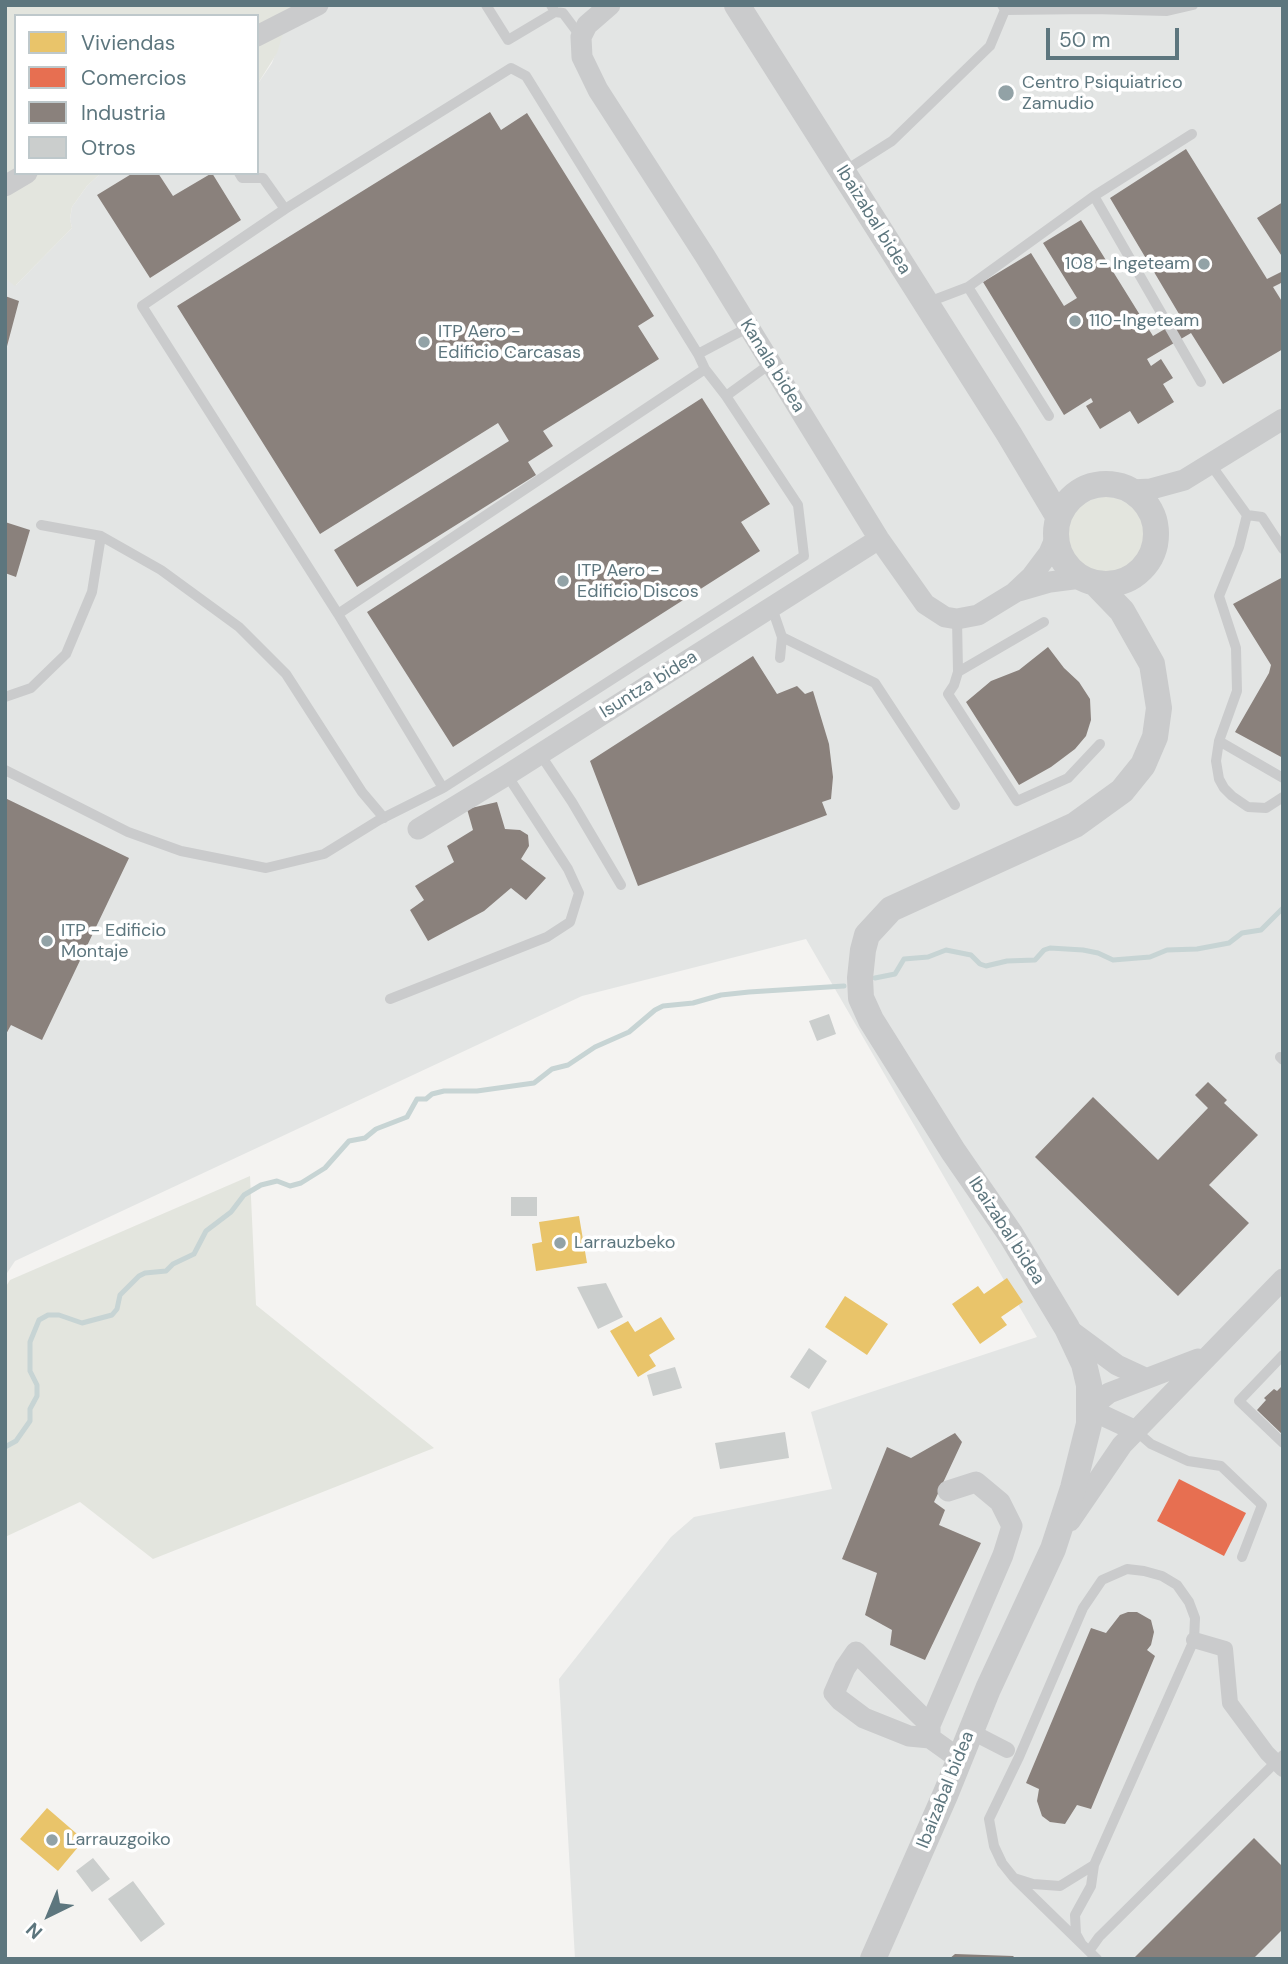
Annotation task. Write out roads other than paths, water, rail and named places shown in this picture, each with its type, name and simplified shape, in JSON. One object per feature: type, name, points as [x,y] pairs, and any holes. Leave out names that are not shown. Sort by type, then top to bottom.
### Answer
[{"type":"street","points":[[259,35],[318,5]]},
{"type":"street","points":[[581,37],[587,25],[610,5]]},
{"type":"street","name":"Ibaizabal bidea","points":[[737,5],[1009,434],[1057,528]]},
{"type":"street","name":"Kanala bidea","points":[[581,37],[582,57],[598,90],[749,327],[879,539],[925,604],[945,617],[957,619]]},
{"type":"street","points":[[5,187],[24,175]]},
{"type":"street","points":[[1130,490],[1151,489],[1176,483],[1283,419]]},
{"type":"street","points":[[957,619],[978,615],[1014,593],[1050,582],[1088,581],[1112,584],[1129,579],[1142,569],[1151,557],[1156,542],[1156,527],[1147,506],[1130,490],[1114,484],[1097,484],[1080,490],[1067,501],[1041,565],[1014,593]]},
{"type":"street","points":[[1057,528],[1059,554],[1068,568],[1088,581]]},
{"type":"street","name":"Isuntza bidea","points":[[418,829],[879,539]]},
{"type":"street","name":"Ibaizabal bidea","points":[[1142,569],[1137,615],[1143,645]]},
{"type":"street","name":"Ibaizabal bidea","points":[[873,1959],[946,1793],[958,1758],[1052,1549],[1073,1488],[1089,1424],[1089,1385],[1084,1364],[1067,1328],[1011,1236],[939,1129],[871,1020],[862,998],[860,978],[863,950],[867,936],[891,909],[1075,825],[1122,791],[1143,765],[1155,737],[1159,708],[1152,664],[1122,611],[1088,581]]},
{"type":"street","points":[[1052,1549],[1085,1496],[1122,1445],[1283,1279]]},
{"type":"street","points":[[1067,1328],[1117,1365],[1144,1378]]},
{"type":"street","points":[[1136,1431],[1089,1409],[1109,1393],[1207,1355]]},
{"type":"street","points":[[948,1491],[976,1482],[1000,1502],[1012,1526],[1003,1555],[930,1731],[958,1758]]},
{"type":"street","points":[[1194,1640],[1225,1649],[1230,1703],[1280,1762]]},
{"type":"street","points":[[970,1731],[1007,1750]]},
{"type":"lane","points":[[486,5],[508,40],[553,9],[563,13],[581,37]]},
{"type":"lane","points":[[843,172],[892,141],[967,70],[990,46],[1003,7],[1167,11],[1193,5]]},
{"type":"lane","points":[[5,770],[128,832],[181,851],[266,868],[324,854],[384,818],[443,788],[804,556],[798,505],[705,369],[526,76],[510,68],[285,209],[142,306],[338,614],[443,788]]},
{"type":"lane","points":[[926,303],[968,287],[1094,196],[1192,134]]},
{"type":"lane","points":[[240,175],[242,178],[263,178],[285,209]]},
{"type":"lane","points":[[1094,196],[1201,382]]},
{"type":"lane","points":[[968,287],[1049,416]]},
{"type":"lane","points":[[698,354],[749,327]]},
{"type":"lane","points":[[726,396],[770,364]]},
{"type":"lane","points":[[338,614],[705,369]]},
{"type":"lane","points":[[1211,464],[1247,515],[1262,517],[1283,549]]},
{"type":"lane","points":[[1247,515],[1239,547],[1219,596],[1236,648],[1237,691],[1219,741],[1216,761],[1219,779],[1232,796],[1248,807],[1266,808],[1283,797]]},
{"type":"lane","points":[[41,525],[101,536],[161,570],[239,627],[286,674],[362,792],[384,818]]},
{"type":"lane","points":[[5,697],[31,688],[66,654],[92,592],[101,536]]},
{"type":"lane","points":[[772,608],[782,637],[780,658]]},
{"type":"lane","points":[[957,619],[958,672],[948,694],[1017,801],[1068,778],[1100,744]]},
{"type":"lane","points":[[958,672],[1044,622]]},
{"type":"lane","points":[[782,637],[875,683],[955,805]]},
{"type":"lane","points":[[1219,741],[1283,778]]},
{"type":"lane","points":[[540,754],[621,885]]},
{"type":"lane","points":[[390,999],[547,936],[570,922],[579,893],[568,869],[507,775]]},
{"type":"lane","points":[[1283,1355],[1239,1401],[1283,1444]]},
{"type":"lane","points":[[1136,1431],[1151,1444],[1188,1461],[1221,1466],[1262,1505],[1242,1558]]},
{"type":"lane","points":[[1127,1569],[1162,1576],[1177,1585],[1189,1602],[1195,1618],[1194,1640],[1094,1865],[1091,1886],[1075,1915],[1076,1934],[1089,1951],[1014,1878],[998,1854],[989,1819],[1019,1757],[1083,1608],[1102,1580],[1127,1569]]},
{"type":"lane","points":[[1089,1951],[1099,1937],[1280,1762]]},
{"type":"lane","points":[[1014,1878],[1047,1887],[1059,1886],[1094,1865]]},
{"type":"waterway","points":[[875,978],[895,974],[904,959],[928,957],[946,950],[971,955],[986,966],[1007,961],[1035,960],[1044,950],[1050,948],[1083,950],[1113,960],[1150,957],[1167,950],[1197,949],[1229,943],[1242,933],[1261,930],[1283,908]]},
{"type":"waterway","points":[[5,1447],[16,1441],[30,1421],[30,1409],[37,1396],[37,1385],[30,1371],[30,1342],[39,1320],[48,1315],[59,1315],[82,1323],[112,1315],[117,1309],[120,1295],[139,1276],[166,1271],[173,1264],[194,1254],[206,1231],[231,1212],[244,1195],[261,1185],[277,1181],[290,1186],[301,1183],[325,1168],[349,1141],[365,1138],[376,1129],[407,1117],[417,1099],[426,1099],[432,1094],[444,1091],[477,1091],[534,1083],[552,1069],[568,1065],[595,1047],[629,1032],[663,1006],[693,1003],[721,995],[844,986]]},
{"type":"place","name":"Centro Psiquiatrico Zamudio","points":[[1006,93]]},
{"type":"place","name":"108 - Ingeteam","points":[[1204,264]]},
{"type":"place","name":"110-Ingeteam","points":[[1075,321]]},
{"type":"place","name":"ITP Aero - Edificio Carcasas","points":[[424,342]]},
{"type":"place","name":"ITP Aero - Edificio Discos","points":[[563,581]]},
{"type":"place","name":"ITP - Edificio Montaje","points":[[47,941]]},
{"type":"place","name":"Larrauzbeko","points":[[560,1243]]},
{"type":"place","name":"Larrauzgoiko","points":[[52,1840]]}]
